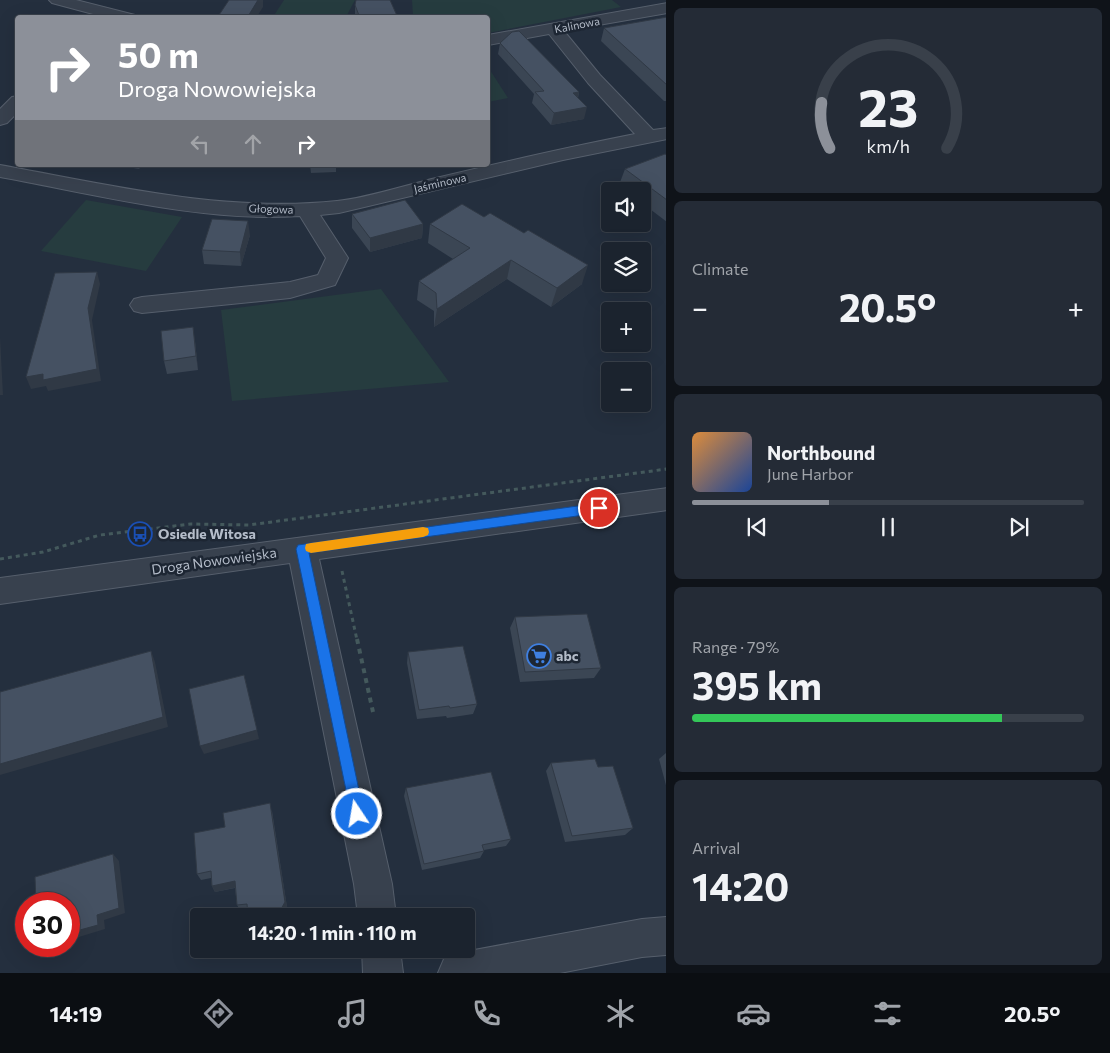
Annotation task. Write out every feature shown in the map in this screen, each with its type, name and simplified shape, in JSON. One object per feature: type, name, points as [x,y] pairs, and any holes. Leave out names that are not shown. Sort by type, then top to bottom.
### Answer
[{"type":"street","points":[[57,0],[105,15],[120,0]]},
{"type":"street","name":"Kalinowa","points":[[490,40],[554,30],[666,8]]},
{"type":"street","points":[[554,30],[594,80],[660,136]]},
{"type":"street","points":[[0,119],[15,104]]},
{"type":"street","name":"Jaśminowa","points":[[307,210],[339,207],[562,154],[660,136]]},
{"type":"street","name":"Głogowa","points":[[0,171],[202,205],[307,210],[337,258],[327,280],[290,290],[142,305]]},
{"type":"street","name":"Droga Nowowiejska","points":[[0,591],[666,499]]},
{"type":"street","points":[[302,549],[373,884],[376,908]]},
{"type":"street","points":[[458,973],[512,968],[642,938],[666,936]]},
{"type":"path","points":[[0,558],[43,552],[100,535],[191,524],[249,524],[666,469]]},
{"type":"green space","points":[[284,0],[355,0],[347,15],[274,15]]},
{"type":"green space","points":[[412,0],[612,0],[621,7],[490,33],[490,15],[413,15]]},
{"type":"green space","points":[[490,70],[508,98],[490,102]]},
{"type":"green space","points":[[86,200],[182,217],[146,271],[41,251]]},
{"type":"green space","points":[[381,289],[449,382],[232,401],[221,310]]},
{"type":"building","points":[[229,0],[258,0],[249,15],[219,15]]},
{"type":"building","points":[[356,0],[390,0],[397,15],[359,15],[355,5]]},
{"type":"building","points":[[666,17],[666,84],[604,28]]},
{"type":"building","points":[[519,31],[579,92],[573,93],[587,107],[554,113],[535,92],[544,91],[500,43],[512,32]]},
{"type":"building","points":[[666,154],[666,199],[651,188],[651,182],[643,182],[625,169]]},
{"type":"building","points":[[405,200],[423,224],[370,238],[352,214]]},
{"type":"building","points":[[462,204],[484,217],[490,213],[524,233],[528,230],[588,265],[557,288],[511,260],[437,309],[436,293],[419,281],[470,248],[430,224]]},
{"type":"building","points":[[212,219],[248,221],[240,252],[202,250]]},
{"type":"building","points":[[97,272],[88,308],[97,369],[43,380],[43,374],[26,377],[55,273]]},
{"type":"building","points":[[193,327],[196,356],[164,361],[161,331]]},
{"type":"building","points":[[587,614],[601,668],[525,672],[515,617]]},
{"type":"building","points":[[463,646],[477,704],[419,710],[408,652]]},
{"type":"building","points":[[151,651],[163,717],[0,764],[0,692]]},
{"type":"building","points":[[244,675],[257,730],[200,746],[189,689]]},
{"type":"building","points":[[595,759],[598,767],[613,766],[633,828],[572,836],[551,763]]},
{"type":"building","points":[[491,772],[511,839],[482,845],[484,851],[424,864],[406,788]]},
{"type":"building","points":[[270,803],[285,902],[282,908],[247,908],[247,904],[237,905],[235,881],[212,886],[211,871],[197,874],[194,833],[225,827],[223,813]]},
{"type":"building","points":[[113,854],[119,908],[97,915],[98,925],[80,930],[80,892],[36,892],[35,877]]},
{"type":"slow traffic","points":[[311,548],[423,532]]},
{"type":"place","name":"Osiedle Witosa","points":[[140,534]]},
{"type":"place","name":"abc","points":[[539,656]]},
{"type":"route","points":[[357,814],[302,549],[599,508]]}]
